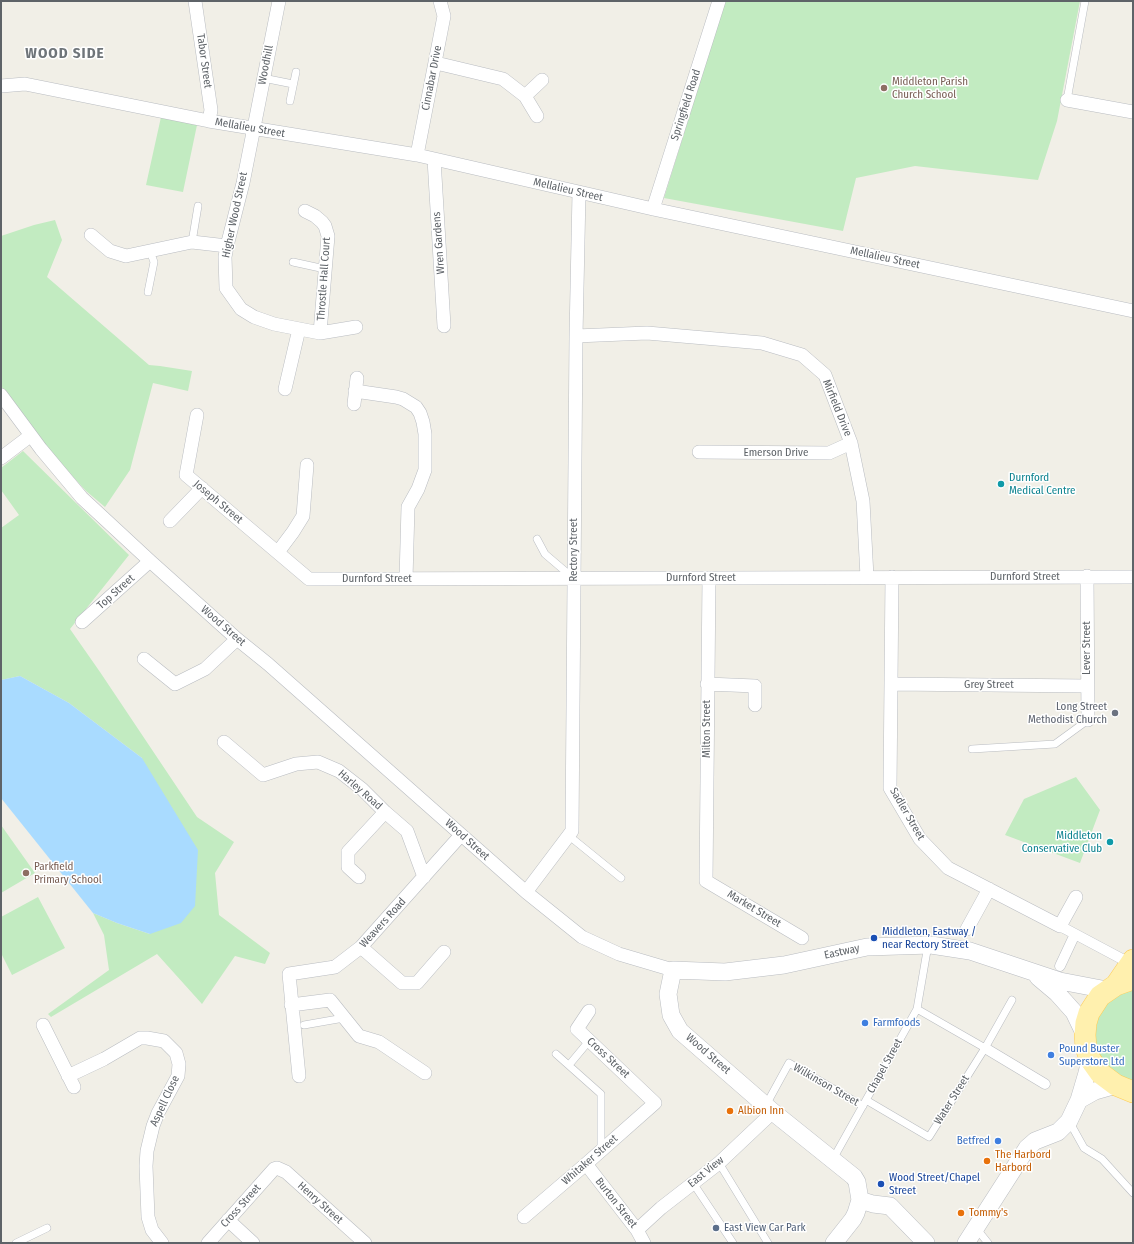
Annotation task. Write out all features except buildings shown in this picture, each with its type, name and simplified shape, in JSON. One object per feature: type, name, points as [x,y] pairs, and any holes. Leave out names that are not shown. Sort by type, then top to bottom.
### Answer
[{"type":"main road","points":[[1125,1088],[1100,1073],[1090,1059],[1086,1048],[1084,1035],[1086,1022],[1094,1003],[1118,985],[1127,960]]},
{"type":"street","name":"Tabor Street","points":[[195,1],[211,110],[209,121]]},
{"type":"street","name":"Woodhill","points":[[253,129],[279,1]]},
{"type":"street","name":"Cinnabar Drive","points":[[417,155],[444,16],[440,1]]},
{"type":"street","name":"Springfield Road","points":[[653,209],[719,1]]},
{"type":"street","points":[[436,62],[503,79],[525,96],[537,116]]},
{"type":"street","points":[[525,96],[542,80]]},
{"type":"street","name":"Mellalieu Street","points":[[1,86],[25,84],[253,129],[417,155],[579,193],[1133,311]]},
{"type":"street","points":[[1067,100],[1133,112]]},
{"type":"street","name":"Higher Wood Street","points":[[253,129],[227,246],[225,258],[226,288],[240,309],[254,317],[274,324],[320,333]]},
{"type":"street","name":"Wren Gardens","points":[[434,159],[444,326]]},
{"type":"street","name":"Rectory Street","points":[[526,892],[572,831],[576,336],[579,193]]},
{"type":"street","name":"Throstle Hall Court","points":[[305,211],[315,216],[322,222],[327,230],[328,243],[320,333]]},
{"type":"street","points":[[91,236],[110,251],[118,255],[126,256],[192,242],[227,246]]},
{"type":"street","points":[[320,333],[356,327]]},
{"type":"street","points":[[285,389],[299,329]]},
{"type":"street","name":"Mirfield Drive","points":[[576,336],[654,334],[762,343],[802,354],[825,375],[851,443],[863,501],[867,577]]},
{"type":"street","points":[[355,391],[403,399],[416,407],[423,422],[425,434],[425,470],[418,489],[408,507],[406,579]]},
{"type":"street","name":"Wood Street","points":[[1,396],[30,436],[82,498],[237,639],[268,664],[526,892],[582,937],[619,954],[672,970],[668,994],[672,1015],[680,1031],[770,1109],[854,1177],[859,1188],[860,1200]]},
{"type":"street","name":"Joseph Street","points":[[197,415],[186,475],[278,552]]},
{"type":"street","points":[[1,458],[30,436]]},
{"type":"street","name":"Emerson Drive","points":[[699,452],[829,453],[851,443]]},
{"type":"street","points":[[278,552],[294,532],[303,516],[307,466]]},
{"type":"street","points":[[170,520],[202,488]]},
{"type":"street","name":"Durnford Street","points":[[278,552],[309,579],[1133,577]]},
{"type":"street","name":"Top Street","points":[[82,622],[150,561]]},
{"type":"street","name":"Lever Street","points":[[1086,576],[1088,720]]},
{"type":"street","name":"Sadler Street","points":[[892,577],[890,788],[920,839],[948,868],[1060,926]]},
{"type":"street","name":"Milton Street","points":[[706,881],[709,578]]},
{"type":"street","points":[[144,659],[175,684],[205,668],[237,639]]},
{"type":"street","points":[[707,684],[755,686],[755,705]]},
{"type":"street","name":"Grey Street","points":[[891,684],[1088,686]]},
{"type":"street","name":"Harley Road","points":[[224,742],[263,775],[296,764],[318,762],[339,770],[362,789],[406,831],[424,877]]},
{"type":"street","points":[[359,876],[348,867],[348,852],[385,812]]},
{"type":"street","name":"Weavers Road","points":[[299,1076],[288,974],[335,967],[361,947],[461,834]]},
{"type":"street","name":"Market Street","points":[[706,881],[802,938]]},
{"type":"street","points":[[967,929],[989,889]]},
{"type":"street","points":[[1076,897],[1060,926],[1127,960]]},
{"type":"street","points":[[1060,966],[1075,934]]},
{"type":"street","name":"Eastway","points":[[672,970],[725,972],[784,965],[867,947],[928,945],[970,951],[1065,982],[1118,985]]},
{"type":"street","points":[[361,947],[402,983],[417,983],[444,952]]},
{"type":"street","name":"Eastway","points":[[1032,972],[1057,993],[1074,1012],[1084,1035]]},
{"type":"street","points":[[291,1005],[330,1000],[359,1036],[379,1042],[425,1073]]},
{"type":"street","name":"Cross Street","points":[[590,1011],[577,1029],[655,1103]]},
{"type":"street","points":[[44,1025],[74,1087]]},
{"type":"street","name":"Aspell Close","points":[[68,1076],[104,1059],[140,1038],[152,1038],[164,1041],[176,1053],[179,1064],[178,1076],[158,1113],[147,1151],[146,1166],[148,1217],[152,1230],[162,1243]]},
{"type":"street","points":[[985,1048],[1045,1084]]},
{"type":"street","points":[[966,1243],[1027,1148],[1035,1141],[1058,1132],[1069,1121],[1079,1100],[1090,1059]]},
{"type":"street","points":[[1079,1100],[1095,1092],[1125,1088]]},
{"type":"street","name":"Whitaker Street","points":[[524,1217],[655,1103]]},
{"type":"street","name":"East View","points":[[637,1230],[661,1208],[719,1163],[770,1109]]},
{"type":"street","name":"Burton Street","points":[[586,1164],[637,1230],[644,1243]]},
{"type":"street","name":"Cross Street","points":[[208,1243],[274,1169]]},
{"type":"street","name":"Henry Street","points":[[274,1169],[280,1169],[286,1172],[365,1243]]},
{"type":"street","points":[[834,1243],[853,1219],[860,1200],[873,1204],[890,1206],[926,1243]]},
{"type":"street","points":[[228,1220],[254,1243]]},
{"type":"lane","points":[[1067,100],[1085,1]]},
{"type":"lane","points":[[290,101],[296,72]]},
{"type":"lane","points":[[263,78],[293,84]]},
{"type":"lane","points":[[192,242],[198,206]]},
{"type":"lane","points":[[148,292],[154,262],[150,251]]},
{"type":"lane","points":[[294,262],[325,269]]},
{"type":"lane","points":[[537,539],[545,554],[574,578]]},
{"type":"lane","points":[[972,749],[1055,744],[1088,720]]},
{"type":"lane","points":[[568,835],[620,878]]},
{"type":"lane","name":"Chapel Street","points":[[833,1160],[917,1009],[928,945]]},
{"type":"lane","name":"Water Street","points":[[865,1103],[929,1137],[985,1048],[1012,1000]]},
{"type":"lane","points":[[917,1009],[985,1048]]},
{"type":"lane","points":[[304,1025],[344,1018]]},
{"type":"lane","points":[[569,1065],[589,1041]]},
{"type":"lane","points":[[556,1054],[601,1094],[601,1151]]},
{"type":"lane","name":"Wilkinson Street","points":[[770,1109],[788,1063],[865,1103]]},
{"type":"lane","points":[[1069,1121],[1084,1148],[1102,1159],[1133,1193]]},
{"type":"lane","points":[[719,1163],[768,1243]]},
{"type":"lane","points":[[693,1183],[733,1243]]},
{"type":"lane","points":[[16,1243],[47,1228]]},
{"type":"lane","points":[[976,1228],[988,1243]]},
{"type":"green space","name":"Middleton Parish Church School","points":[[725,1],[1080,1],[1057,121],[1038,180],[915,166],[856,178],[843,231],[664,198]]},
{"type":"green space","points":[[161,117],[197,125],[183,192],[146,185]]},
{"type":"green space","points":[[55,220],[62,240],[47,277],[149,365],[192,371],[188,391],[153,383],[130,470],[105,507],[86,491],[45,446],[1,386],[1,236]]},
{"type":"green space","points":[[23,451],[129,555],[70,629],[197,817],[234,842],[215,873],[219,915],[270,953],[265,964],[235,956],[202,1004],[157,954],[51,1017],[48,1014],[109,970],[104,935],[93,913],[150,934],[142,758],[69,703],[20,676],[1,680],[1,528],[19,515],[1,490],[1,468]]},
{"type":"green space","points":[[1076,777],[1100,810],[1080,863],[1005,835],[1024,799]]},
{"type":"green space","points":[[1,825],[35,873],[1,893]]},
{"type":"green space","points":[[38,897],[65,948],[12,975],[1,953],[1,917]]},
{"type":"green space","points":[[1133,990],[1133,1082],[1107,1066],[1099,1054],[1096,1046],[1095,1035],[1098,1017],[1107,1003],[1120,994]]},
{"type":"water","points":[[20,676],[69,703],[142,758],[198,850],[195,906],[181,923],[150,934],[93,913],[1,798],[1,680]]},
{"type":"place","name":"Middleton Parish Church School","points":[[884,88]]},
{"type":"place","name":"Durnford Medical Centre","points":[[1001,484]]},
{"type":"place","name":"Long Street Methodist Church","points":[[1115,713]]},
{"type":"place","name":"Middleton Conservative Club","points":[[1110,842]]},
{"type":"place","name":"Parkfield Primary School","points":[[26,873]]},
{"type":"place","name":"Middleton, Eastway / near Rectory Street","points":[[874,938]]},
{"type":"place","name":"Farmfoods","points":[[865,1023]]},
{"type":"place","name":"Pound Buster Superstore Ltd","points":[[1051,1055]]},
{"type":"place","name":"Albion Inn","points":[[730,1111]]},
{"type":"place","name":"Betfred","points":[[998,1141]]},
{"type":"place","name":"The Harbord Harbord","points":[[987,1161]]},
{"type":"place","name":"Wood Street/Chapel Street","points":[[881,1184]]},
{"type":"place","name":"Tommy's","points":[[961,1213]]},
{"type":"place","name":"East View Car Park","points":[[716,1228]]},
{"type":"district","name":"WOOD SIDE","points":[[65,54]]}]
